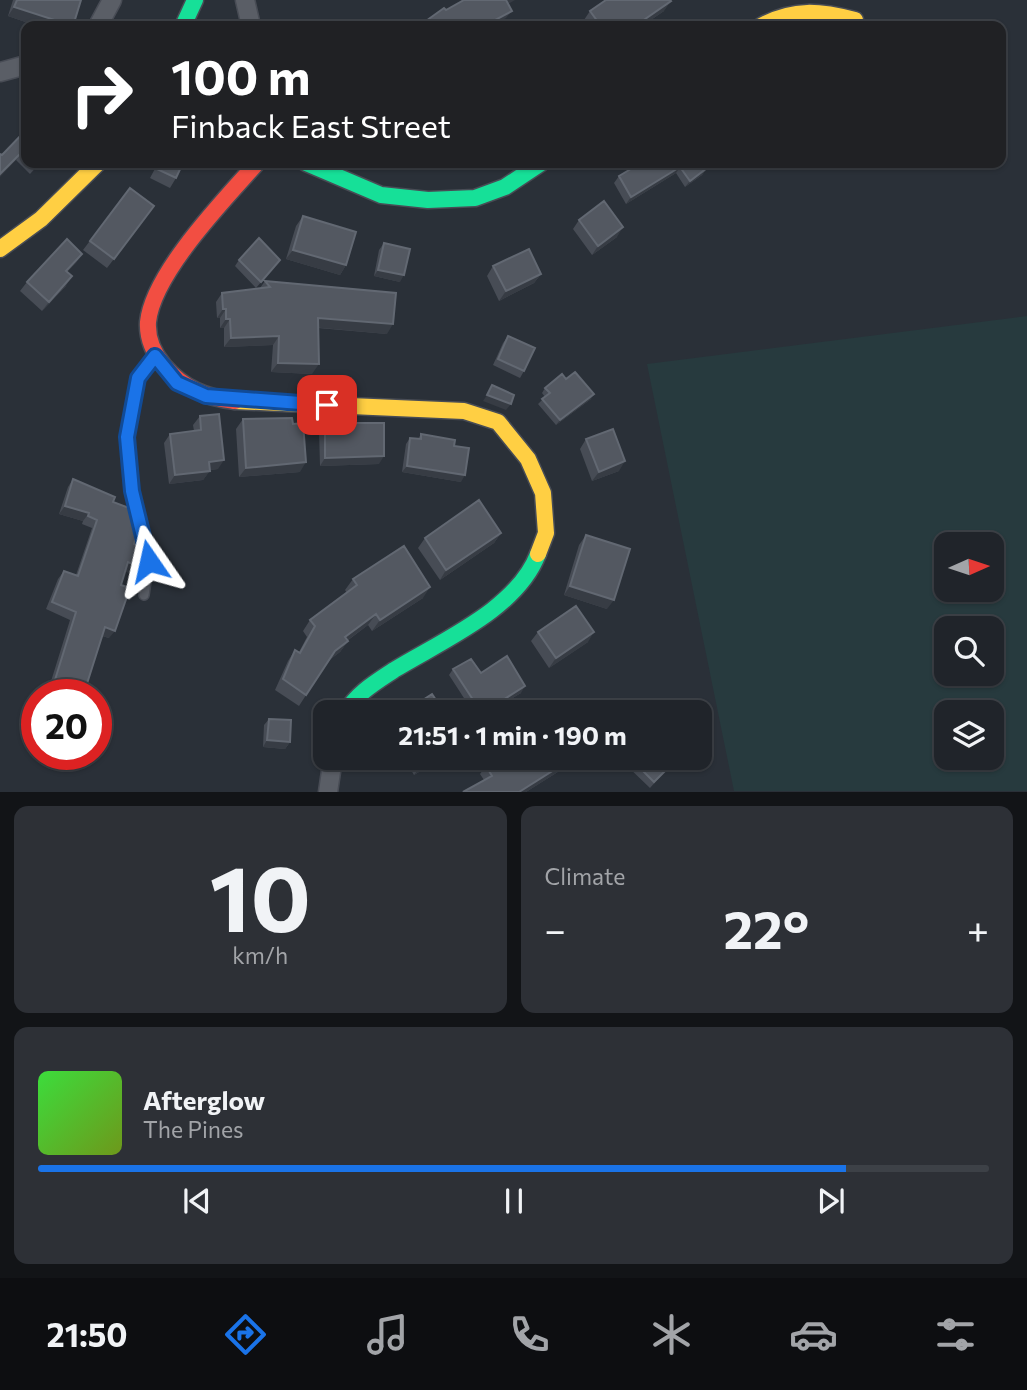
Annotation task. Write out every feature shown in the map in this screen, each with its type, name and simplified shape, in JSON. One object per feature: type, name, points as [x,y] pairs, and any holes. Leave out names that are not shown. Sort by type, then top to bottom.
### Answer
[{"type":"street","points":[[101,21],[112,0]]},
{"type":"street","points":[[185,21],[195,0]]},
{"type":"street","points":[[245,0],[250,21]]},
{"type":"street","points":[[770,21],[780,15],[809,9],[855,20]]},
{"type":"street","points":[[0,72],[21,66]]},
{"type":"street","points":[[0,249],[41,219],[93,168]]},
{"type":"street","points":[[253,168],[175,265],[150,311],[149,334],[155,356],[177,383],[206,396],[464,411],[498,422],[528,459],[543,493],[546,533],[531,573],[505,602],[377,681],[353,700]]},
{"type":"street","points":[[318,168],[381,195],[428,200],[475,198],[505,187],[534,168]]},
{"type":"street","points":[[328,792],[331,770]]},
{"type":"lane","points":[[144,595],[149,561],[132,491],[127,437],[138,378],[155,356]]},
{"type":"green space","points":[[1027,316],[1027,791],[734,791],[647,364]]},
{"type":"building","points":[[17,0],[81,0],[75,21],[57,21],[14,7]]},
{"type":"building","points":[[464,0],[506,0],[512,11],[493,21],[426,21],[444,8],[446,10]]},
{"type":"building","points":[[606,0],[671,1],[642,21],[597,21],[590,11]]},
{"type":"building","points":[[21,135],[21,153],[0,174],[0,154]]},
{"type":"building","points":[[158,168],[181,168],[176,178]]},
{"type":"building","points":[[633,168],[678,168],[631,197],[619,176]]},
{"type":"building","points":[[681,168],[707,168],[690,181]]},
{"type":"building","points":[[130,188],[154,206],[114,259],[90,241]]},
{"type":"building","points":[[604,201],[623,227],[598,246],[579,220]]},
{"type":"building","points":[[303,216],[356,232],[346,265],[293,250]]},
{"type":"building","points":[[259,238],[280,260],[261,282],[239,260]]},
{"type":"building","points":[[67,239],[82,254],[66,271],[72,276],[49,302],[27,282]]},
{"type":"building","points":[[384,243],[410,249],[404,275],[378,270]]},
{"type":"building","points":[[529,249],[541,274],[506,291],[493,266]]},
{"type":"building","points":[[265,281],[396,293],[393,324],[318,318],[319,364],[278,363],[279,336],[231,338],[230,319],[226,319],[226,309],[223,309],[222,293],[270,287]]},
{"type":"building","points":[[508,336],[535,348],[524,371],[498,359]]},
{"type":"building","points":[[575,372],[594,394],[560,420],[542,399],[550,393],[545,388],[562,374],[566,379]]},
{"type":"building","points":[[492,385],[514,395],[511,404],[487,395]]},
{"type":"building","points":[[219,414],[224,460],[209,462],[210,471],[175,475],[170,434],[201,430],[200,416]]},
{"type":"building","points":[[292,418],[293,424],[303,423],[306,462],[246,468],[243,419]]},
{"type":"building","points":[[325,423],[384,423],[384,456],[325,458]]},
{"type":"building","points":[[613,429],[625,461],[599,472],[586,439]]},
{"type":"building","points":[[421,434],[455,440],[454,446],[469,448],[465,475],[407,466],[410,438],[421,439]]},
{"type":"building","points":[[73,479],[115,497],[113,502],[137,511],[140,523],[134,544],[146,549],[147,553],[142,568],[128,562],[121,585],[130,588],[115,631],[105,627],[88,679],[55,679],[76,612],[52,602],[64,571],[78,576],[97,520],[88,516],[89,513],[65,506]]},
{"type":"building","points":[[479,500],[501,533],[446,570],[425,538]]},
{"type":"building","points":[[586,535],[630,549],[614,600],[570,586]]},
{"type":"building","points":[[404,546],[430,587],[380,620],[376,614],[345,637],[348,641],[335,651],[306,695],[283,679],[295,650],[300,653],[315,626],[310,620],[357,585],[353,579]]},
{"type":"building","points":[[576,606],[594,632],[556,658],[538,632]]},
{"type":"building","points":[[507,656],[525,686],[503,700],[473,700],[453,669],[471,659],[481,673]]},
{"type":"building","points":[[432,694],[436,700],[423,700]]},
{"type":"building","points":[[269,719],[291,720],[290,742],[267,740]]},
{"type":"building","points":[[488,770],[554,770],[519,792],[463,792],[492,776]]},
{"type":"building","points":[[642,770],[666,770],[654,782]]},
{"type":"traffic: fast","points":[[185,21],[195,0]]},
{"type":"traffic: fast","points":[[318,168],[381,195],[428,200],[475,198],[505,187],[534,168]]},
{"type":"traffic: fast","points":[[355,700],[394,670],[456,635],[496,607],[528,574],[538,554]]},
{"type":"traffic: slow","points":[[771,21],[807,13],[855,20]]},
{"type":"traffic: slow","points":[[0,249],[41,219],[93,168]]},
{"type":"traffic: slow","points":[[235,401],[464,411],[498,422],[528,459],[543,493],[546,533],[538,554]]},
{"type":"traffic: jam","points":[[235,401],[196,391],[171,374],[154,351],[148,322],[153,303],[176,260],[253,168]]},
{"type":"route","points":[[149,561],[132,491],[127,437],[138,378],[155,356],[177,383],[206,396],[327,405]]}]
